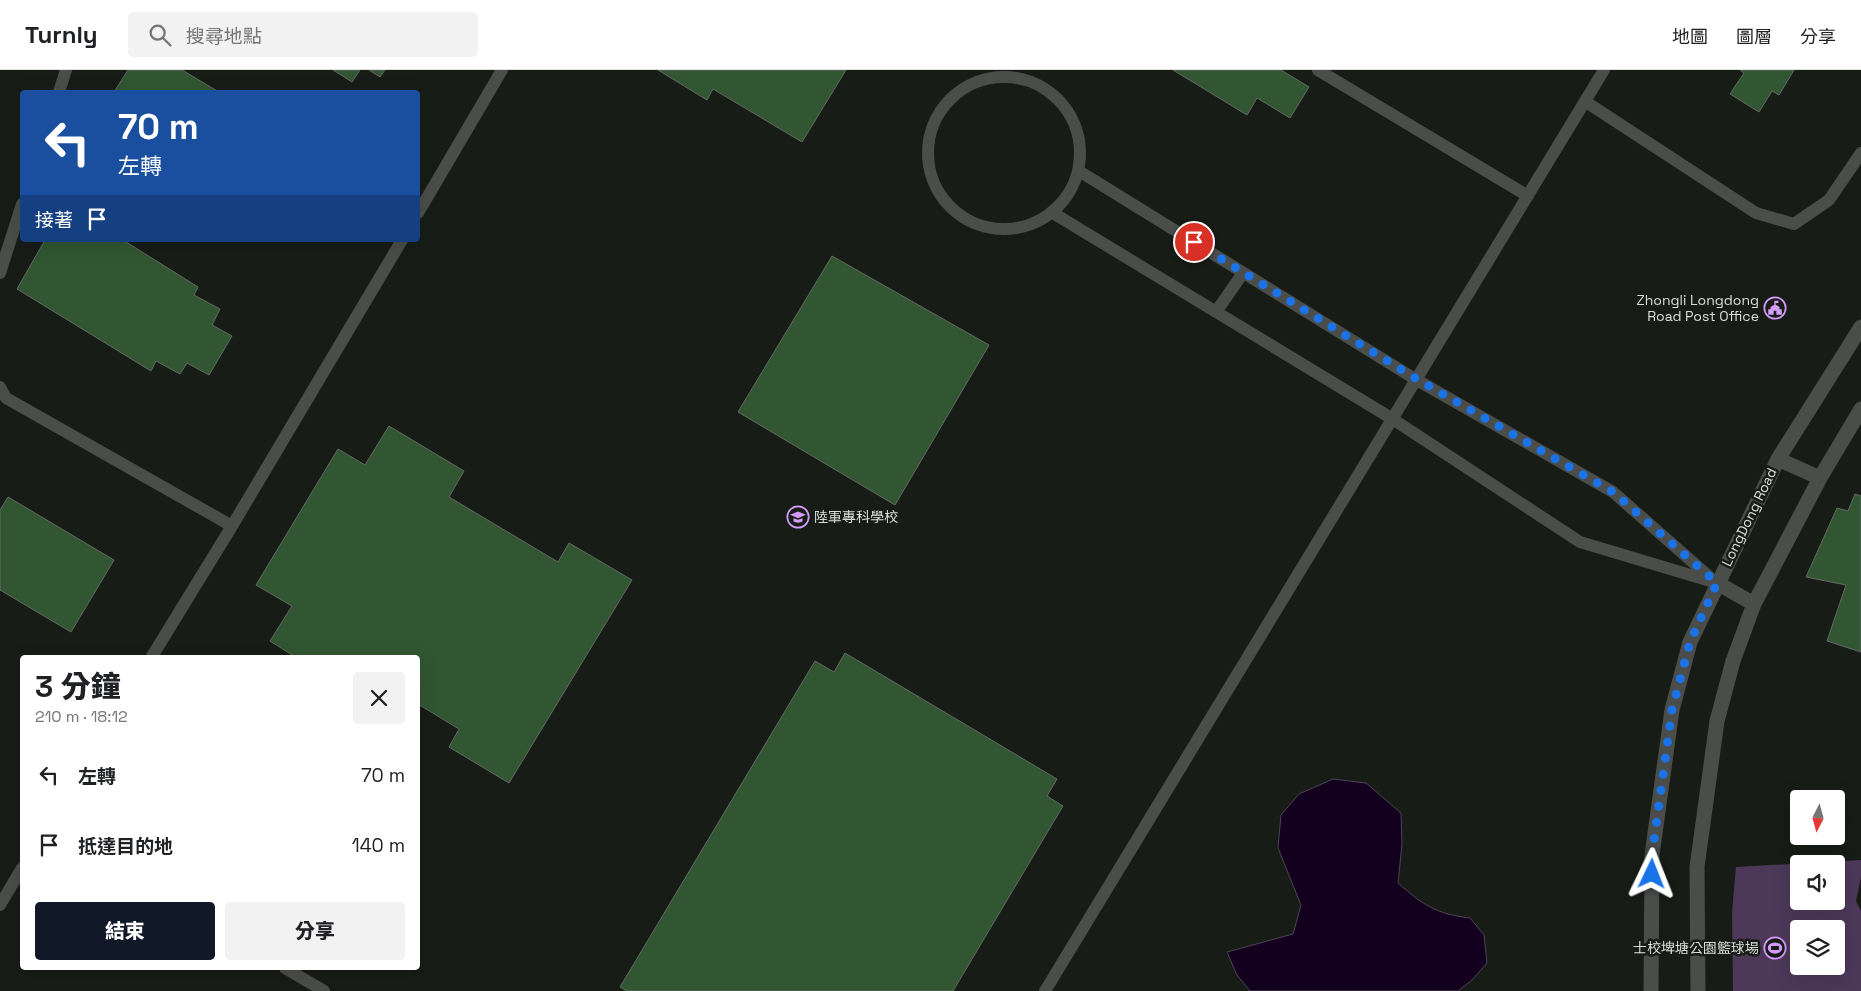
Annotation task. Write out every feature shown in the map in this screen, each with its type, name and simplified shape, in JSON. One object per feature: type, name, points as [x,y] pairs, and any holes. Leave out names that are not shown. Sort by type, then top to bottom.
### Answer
[{"type":"street","name":"LongDong Road","points":[[1650,991],[1652,855],[1672,710],[1690,642],[1778,460],[1861,327]]},
{"type":"street","points":[[1698,991],[1697,867],[1717,721],[1733,661],[1754,604],[1820,478],[1861,409]]},
{"type":"street","points":[[1778,460],[1820,478]]},
{"type":"street","points":[[1717,583],[1754,604]]},
{"type":"lane","points":[[60,90],[66,70]]},
{"type":"lane","points":[[420,210],[502,70]]},
{"type":"lane","points":[[1318,70],[1528,196]]},
{"type":"lane","points":[[1045,991],[1415,378],[1604,70]]},
{"type":"lane","points":[[1013,77],[1038,85],[1059,100],[1074,121],[1080,146],[1079,171],[1069,194],[1053,213],[1031,225],[1007,230],[982,227],[960,216],[942,199],[930,178],[927,153],[931,128],[944,105],[963,88],[987,78],[1013,77]]},
{"type":"lane","points":[[1586,102],[1756,213],[1794,224],[1829,200],[1861,153]]},
{"type":"lane","points":[[1079,171],[1415,378],[1613,492],[1717,583]]},
{"type":"lane","points":[[0,273],[20,210]]},
{"type":"lane","points":[[1053,213],[1391,418],[1580,542],[1717,583]]},
{"type":"lane","points":[[153,655],[401,242]]},
{"type":"lane","points":[[1216,312],[1243,272]]},
{"type":"lane","points":[[0,387],[6,398],[232,526]]},
{"type":"lane","points":[[0,905],[20,871]]},
{"type":"lane","points":[[288,970],[324,991]]},
{"type":"shaded area","points":[[1333,779],[1366,783],[1401,813],[1402,844],[1398,883],[1423,903],[1439,911],[1470,918],[1484,935],[1487,963],[1472,980],[1458,991],[1250,991],[1237,975],[1227,952],[1293,934],[1301,905],[1278,848],[1281,815],[1299,794]]},
{"type":"shaded area","points":[[1861,860],[1861,877],[1856,901],[1861,911],[1861,991],[1733,991],[1732,912],[1736,867],[1790,864],[1790,910],[1845,910],[1845,861]]},
{"type":"building","points":[[128,70],[182,70],[216,90],[115,90]]},
{"type":"building","points":[[333,70],[360,70],[352,82]]},
{"type":"building","points":[[369,70],[385,70],[380,77]]},
{"type":"building","points":[[658,70],[846,70],[802,142],[713,89],[707,100]]},
{"type":"building","points":[[1173,70],[1281,70],[1309,87],[1290,118],[1257,98],[1247,115]]},
{"type":"building","points":[[1740,70],[1794,70],[1779,95],[1772,91],[1759,112],[1730,94],[1744,73]]},
{"type":"building","points":[[44,242],[126,242],[198,287],[194,295],[220,309],[212,325],[232,336],[209,375],[187,363],[180,374],[156,361],[151,371],[17,289]]},
{"type":"building","points":[[832,256],[989,345],[895,505],[738,412]]},
{"type":"building","points":[[389,426],[464,471],[449,497],[558,562],[569,543],[632,580],[509,783],[449,747],[459,729],[420,705],[420,655],[292,655],[270,641],[292,606],[256,585],[338,449],[365,465]]},
{"type":"building","points":[[1855,494],[1861,496],[1861,652],[1827,641],[1846,585],[1806,577],[1837,508],[1848,511]]},
{"type":"building","points":[[8,497],[114,560],[71,632],[0,590],[0,510]]},
{"type":"building","points":[[845,653],[1057,779],[1047,796],[1063,806],[953,991],[627,991],[620,987],[815,661],[834,672]]},
{"type":"place","name":"Zhongli Longdong Road Post Office","points":[[1775,308]]},
{"type":"place","name":"陸軍專科學校","points":[[798,517]]},
{"type":"place","name":"士校埤塘公園籃球場","points":[[1775,948]]},
{"type":"route","points":[[1194,242],[1415,378],[1613,492],[1717,583],[1690,642],[1672,710],[1652,855],[1652,874]]}]
